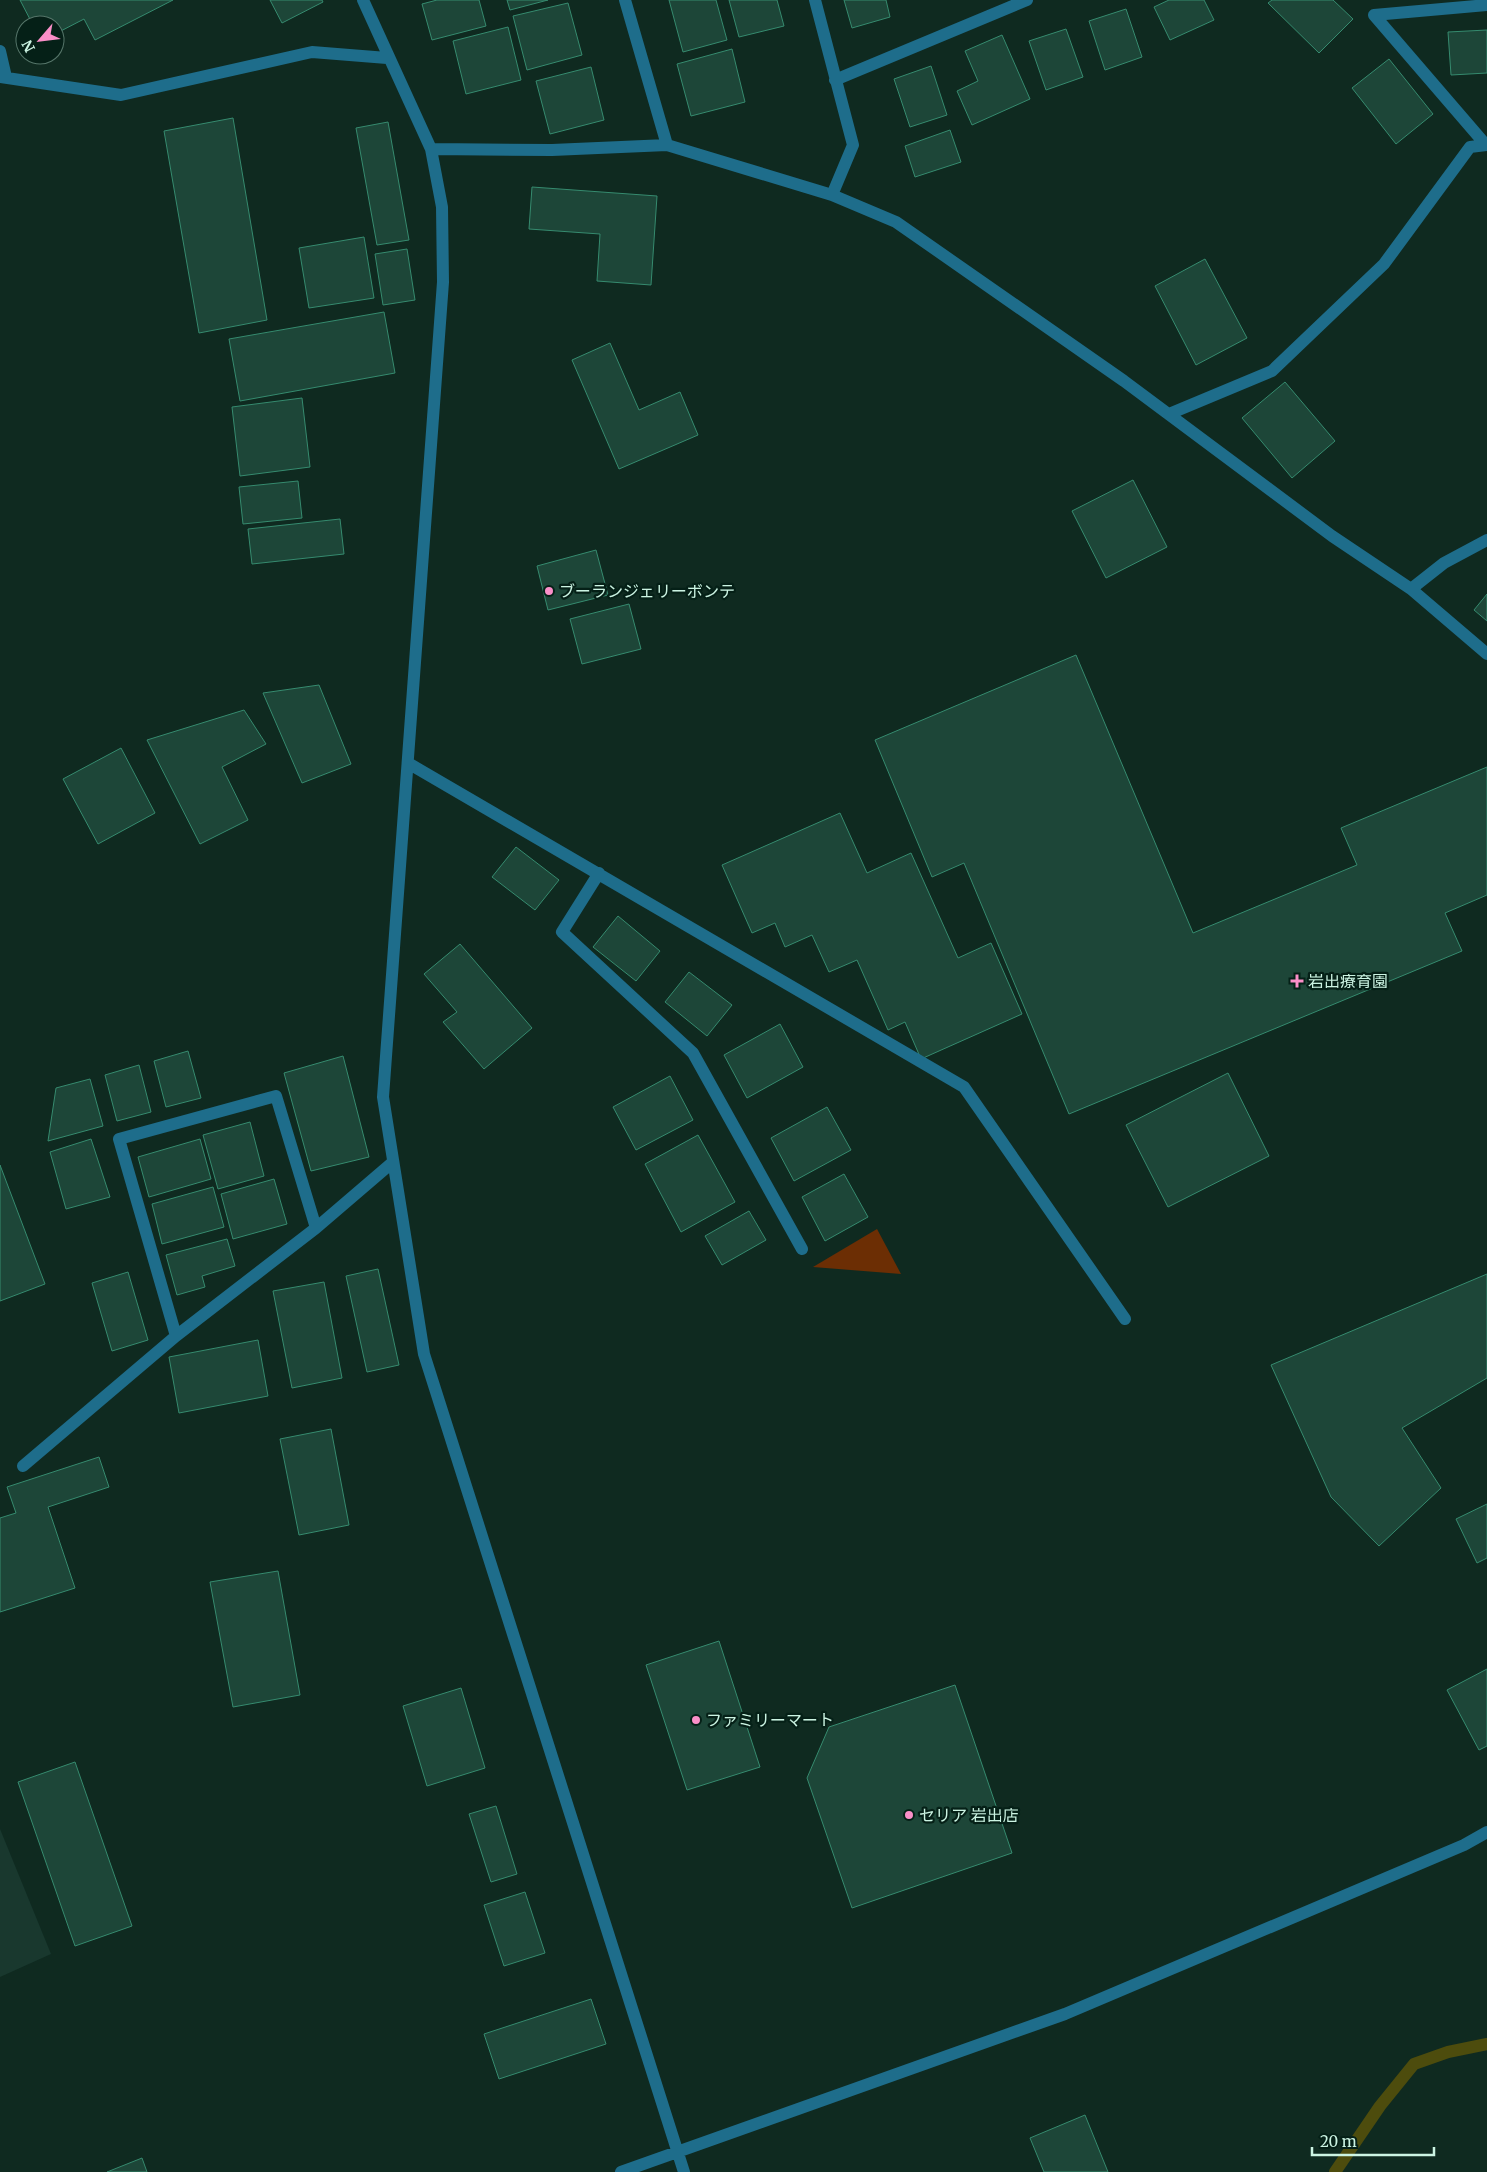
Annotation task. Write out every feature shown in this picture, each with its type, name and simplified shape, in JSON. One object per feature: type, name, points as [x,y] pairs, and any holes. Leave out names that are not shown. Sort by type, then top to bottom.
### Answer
[{"type":"street","points":[[363,0],[430,149],[442,206],[443,282],[383,1097],[424,1354],[684,2172]]},
{"type":"street","points":[[625,0],[667,145]]},
{"type":"street","points":[[815,0],[853,145],[832,195]]},
{"type":"street","points":[[836,80],[1026,0]]},
{"type":"street","points":[[1486,145],[1374,14],[1487,5]]},
{"type":"street","points":[[0,51],[3,77],[121,95],[312,52],[388,58]]},
{"type":"street","points":[[430,149],[552,150],[667,145],[832,195],[896,222],[1169,414],[1332,536],[1411,589],[1487,654]]},
{"type":"street","points":[[1169,414],[1272,371],[1384,264],[1470,147],[1486,145]]},
{"type":"street","points":[[1411,589],[1444,563],[1487,540]]},
{"type":"street","points":[[408,762],[964,1087],[1125,1320]]},
{"type":"street","points":[[598,873],[562,932],[693,1052],[802,1249]]},
{"type":"street","points":[[176,1336],[119,1140],[276,1096],[316,1228]]},
{"type":"street","points":[[23,1466],[176,1336],[316,1228],[393,1162]]},
{"type":"street","points":[[622,2172],[1066,2014],[1464,1844],[1487,1832]]},
{"type":"shaded area","points":[[877,1229],[901,1274],[813,1267]]},
{"type":"shaded area","points":[[0,1829],[51,1954],[0,1977]]},
{"type":"building","points":[[20,0],[173,0],[95,40],[84,19],[65,29],[65,15],[28,15]]},
{"type":"building","points":[[270,0],[322,0],[323,2],[282,23]]},
{"type":"building","points":[[437,0],[479,0],[486,26],[432,40],[422,4]]},
{"type":"building","points":[[507,0],[548,0],[510,10]]},
{"type":"building","points":[[669,0],[716,0],[727,40],[683,52]]},
{"type":"building","points":[[729,0],[777,0],[784,26],[739,37]]},
{"type":"building","points":[[844,0],[886,0],[890,17],[852,28]]},
{"type":"building","points":[[1169,0],[1204,0],[1214,20],[1170,40],[1154,7]]},
{"type":"building","points":[[1272,0],[1333,0],[1353,19],[1319,53],[1268,3]]},
{"type":"building","points":[[568,3],[582,55],[527,70],[513,16]]},
{"type":"building","points":[[1126,9],[1142,57],[1105,70],[1089,21]]},
{"type":"building","points":[[508,27],[521,80],[466,94],[453,41]]},
{"type":"building","points":[[1066,29],[1083,77],[1046,90],[1029,41]]},
{"type":"building","points":[[1487,30],[1487,73],[1451,75],[1448,32]]},
{"type":"building","points":[[1002,35],[1030,99],[972,125],[957,91],[978,81],[965,51]]},
{"type":"building","points":[[732,49],[745,102],[691,116],[677,64]]},
{"type":"building","points":[[1389,59],[1433,114],[1396,144],[1352,88]]},
{"type":"building","points":[[931,66],[947,115],[910,127],[894,79]]},
{"type":"building","points":[[591,67],[604,120],[550,134],[536,81]]},
{"type":"building","points":[[233,118],[267,320],[199,333],[164,131]]},
{"type":"building","points":[[388,122],[409,240],[377,245],[356,128]]},
{"type":"building","points":[[950,130],[961,162],[915,177],[905,146]]},
{"type":"building","points":[[532,187],[657,196],[651,285],[597,281],[600,234],[529,229]]},
{"type":"building","points":[[364,237],[374,298],[309,308],[299,248]]},
{"type":"building","points":[[407,249],[415,300],[383,305],[375,254]]},
{"type":"building","points":[[1205,259],[1247,338],[1196,365],[1155,286]]},
{"type":"building","points":[[384,312],[395,373],[240,401],[229,339]]},
{"type":"building","points":[[610,343],[639,410],[680,392],[698,435],[619,469],[572,360]]},
{"type":"building","points":[[1285,382],[1335,441],[1292,478],[1242,418]]},
{"type":"building","points":[[302,398],[310,467],[240,476],[232,407]]},
{"type":"building","points":[[1133,480],[1167,547],[1106,578],[1072,511]]},
{"type":"building","points":[[298,481],[302,518],[243,524],[239,487]]},
{"type":"building","points":[[340,519],[344,554],[252,564],[248,529]]},
{"type":"building","points":[[596,550],[608,595],[548,610],[537,566]]},
{"type":"building","points":[[1487,594],[1487,621],[1474,610]]},
{"type":"building","points":[[629,604],[641,649],[582,664],[570,619]]},
{"type":"building","points":[[1076,655],[1193,933],[1357,865],[1341,828],[1487,767],[1487,895],[1445,913],[1462,951],[1069,1114],[964,863],[932,877],[875,740]]},
{"type":"building","points":[[319,685],[351,764],[302,783],[263,693]]},
{"type":"building","points":[[244,710],[266,744],[222,767],[248,820],[200,844],[147,740]]},
{"type":"building","points":[[121,748],[155,813],[98,844],[63,779]]},
{"type":"building","points":[[840,813],[867,873],[911,853],[958,958],[991,943],[1022,1014],[921,1059],[905,1022],[888,1030],[857,960],[829,972],[812,935],[785,947],[775,923],[752,933],[722,865]]},
{"type":"building","points":[[516,847],[559,880],[535,910],[492,877]]},
{"type":"building","points":[[618,916],[660,951],[636,981],[593,947]]},
{"type":"building","points":[[460,944],[532,1028],[484,1069],[443,1022],[457,1012],[424,974]]},
{"type":"building","points":[[689,972],[732,1005],[707,1036],[665,1002]]},
{"type":"building","points":[[780,1024],[803,1067],[747,1098],[724,1055]]},
{"type":"building","points":[[188,1051],[201,1098],[166,1107],[154,1061]]},
{"type":"building","points":[[343,1056],[369,1157],[311,1171],[284,1073]]},
{"type":"building","points":[[139,1065],[151,1112],[117,1121],[105,1075]]},
{"type":"building","points":[[1228,1073],[1269,1156],[1168,1207],[1126,1125]]},
{"type":"building","points":[[670,1076],[693,1120],[636,1150],[613,1107]]},
{"type":"building","points":[[90,1079],[103,1126],[48,1141],[56,1088]]},
{"type":"building","points":[[827,1107],[851,1150],[794,1181],[771,1138]]},
{"type":"building","points":[[250,1122],[264,1176],[218,1189],[203,1135]]},
{"type":"building","points":[[698,1135],[735,1202],[681,1232],[645,1164]]},
{"type":"building","points":[[91,1139],[110,1197],[66,1209],[50,1152]]},
{"type":"building","points":[[200,1139],[211,1179],[149,1197],[138,1157]]},
{"type":"building","points":[[0,1165],[45,1284],[0,1301]]},
{"type":"building","points":[[844,1174],[868,1217],[825,1241],[802,1197]]},
{"type":"building","points":[[274,1179],[287,1224],[233,1239],[221,1194]]},
{"type":"building","points":[[213,1187],[224,1227],[162,1244],[152,1204]]},
{"type":"building","points":[[749,1211],[766,1240],[722,1265],[705,1236]]},
{"type":"building","points":[[227,1239],[235,1266],[202,1276],[205,1287],[177,1295],[166,1255]]},
{"type":"building","points":[[378,1269],[399,1365],[367,1372],[346,1276]]},
{"type":"building","points":[[128,1272],[148,1340],[112,1351],[92,1283]]},
{"type":"building","points":[[1487,1274],[1487,1378],[1402,1428],[1441,1488],[1379,1546],[1331,1497],[1271,1365]]},
{"type":"building","points":[[324,1282],[342,1378],[292,1388],[273,1291]]},
{"type":"building","points":[[258,1340],[268,1396],[179,1413],[169,1357]]},
{"type":"building","points":[[331,1429],[349,1525],[299,1535],[280,1439]]},
{"type":"building","points":[[99,1457],[109,1487],[48,1507],[75,1588],[0,1612],[0,1518],[16,1513],[7,1487]]},
{"type":"building","points":[[1487,1504],[1487,1558],[1477,1563],[1456,1519]]},
{"type":"building","points":[[278,1571],[300,1695],[233,1707],[210,1582]]},
{"type":"building","points":[[719,1641],[760,1767],[687,1790],[646,1665]]},
{"type":"building","points":[[1487,1669],[1487,1746],[1479,1750],[1447,1690]]},
{"type":"building","name":"セリア 岩出店","points":[[955,1685],[1012,1853],[852,1908],[807,1778],[829,1727]]},
{"type":"building","points":[[461,1688],[485,1768],[427,1786],[403,1706]]},
{"type":"building","points":[[75,1762],[132,1926],[75,1946],[18,1782]]},
{"type":"building","points":[[496,1806],[517,1874],[491,1882],[469,1814]]},
{"type":"building","points":[[525,1892],[545,1953],[504,1966],[484,1905]]},
{"type":"building","points":[[591,1999],[606,2044],[499,2079],[484,2034]]},
{"type":"building","points":[[1085,2115],[1108,2172],[1044,2172],[1030,2138]]},
{"type":"building","points":[[142,2158],[147,2172],[107,2172]]},
{"type":"waterway","points":[[1335,2172],[1380,2106],[1414,2064],[1448,2052],[1487,2044]]},
{"type":"place","name":"ブーランジェリーボンテ","points":[[549,591]]},
{"type":"place","name":"岩出療育園","points":[[1297,981]]},
{"type":"place","name":"ファミリーマート","points":[[696,1720]]},
{"type":"place","name":"セリア 岩出店","points":[[909,1815]]}]
